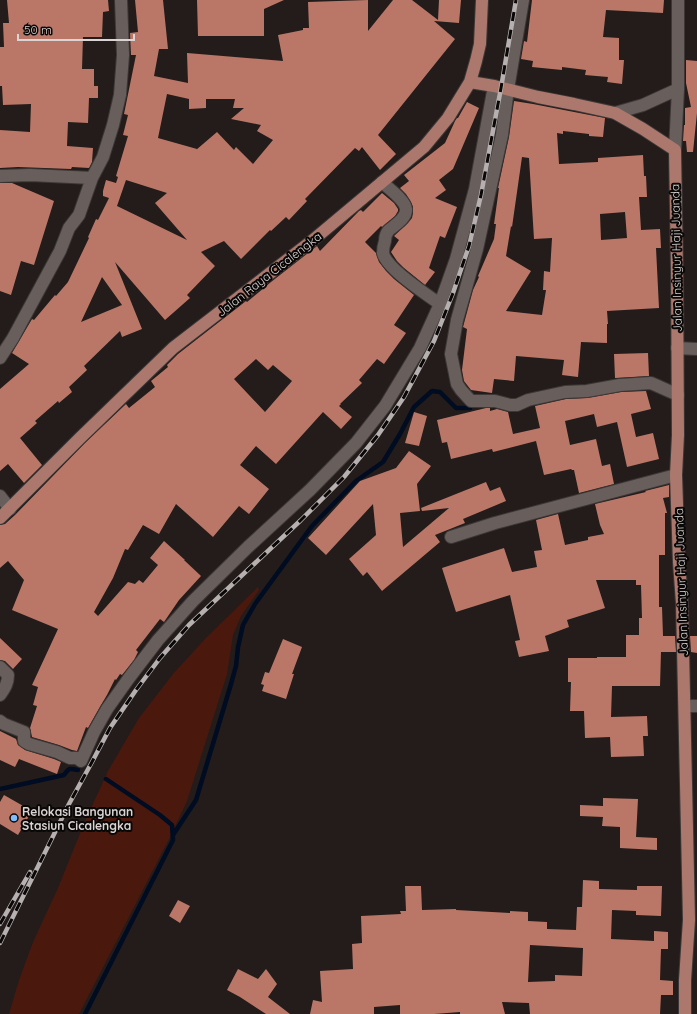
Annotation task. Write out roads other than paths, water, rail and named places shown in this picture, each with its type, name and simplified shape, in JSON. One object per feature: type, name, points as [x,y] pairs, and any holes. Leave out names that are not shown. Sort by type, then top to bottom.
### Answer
[{"type":"main road","name":"Jalan Raya Cicalengka","points":[[0,518],[173,348],[313,240],[424,147],[448,118],[470,82],[480,44],[482,0]]},
{"type":"main road","points":[[470,82],[615,113],[675,150]]},
{"type":"main road","name":"Jalan Insinyur Haji Juanda","points":[[675,150],[678,395],[676,475],[682,603],[690,920],[685,980],[685,1014]]},
{"type":"street","points":[[0,358],[13,338],[60,251],[69,228],[79,214],[92,178],[103,156],[113,125],[120,95],[123,55],[121,0]]},
{"type":"street","points":[[523,0],[502,135],[477,249],[457,320],[451,354],[457,384],[471,401],[495,401],[510,405],[518,405],[528,400],[565,392],[587,391],[620,385],[651,383],[678,395]]},
{"type":"street","points":[[675,150],[678,88],[678,0]]},
{"type":"street","points":[[0,721],[24,732],[24,741],[29,744],[57,752],[70,758],[77,758],[81,761],[107,708],[158,640],[193,601],[248,547],[310,490],[356,443],[385,406],[420,348],[440,304],[456,259],[475,189],[494,86]]},
{"type":"street","points":[[615,113],[643,105],[678,88]]},
{"type":"street","points":[[0,176],[30,175],[92,178]]},
{"type":"street","points":[[382,182],[401,200],[406,211],[405,215],[386,233],[384,253],[386,260],[407,281],[440,304]]},
{"type":"street","points":[[677,348],[697,349]]},
{"type":"street","points":[[451,537],[495,523],[676,475]]},
{"type":"street","points":[[0,496],[10,509]]},
{"type":"street","points":[[0,667],[8,675],[8,681],[6,688],[0,695]]},
{"type":"street","points":[[685,706],[697,706]]},
{"type":"waterway","points":[[173,835],[196,800],[236,666],[238,647],[243,625],[255,604],[312,526],[356,481],[383,462],[414,407],[432,391],[440,392],[456,408],[470,408]]},
{"type":"waterway","points":[[0,789],[64,775],[70,769],[78,770]]},
{"type":"waterway","points":[[85,1014],[173,840],[172,825],[160,815],[106,779]]},
{"type":"railway","points":[[0,943],[69,804],[110,728],[136,690],[160,658],[189,625],[301,520],[344,477],[378,435],[404,397],[434,341],[453,293],[469,246],[481,195],[516,0]]},
{"type":"railway","points":[[0,924],[30,872]]},
{"type":"place","name":"Relokasi Bangunan Stasiun Cicalengka","points":[[14,818]]}]
